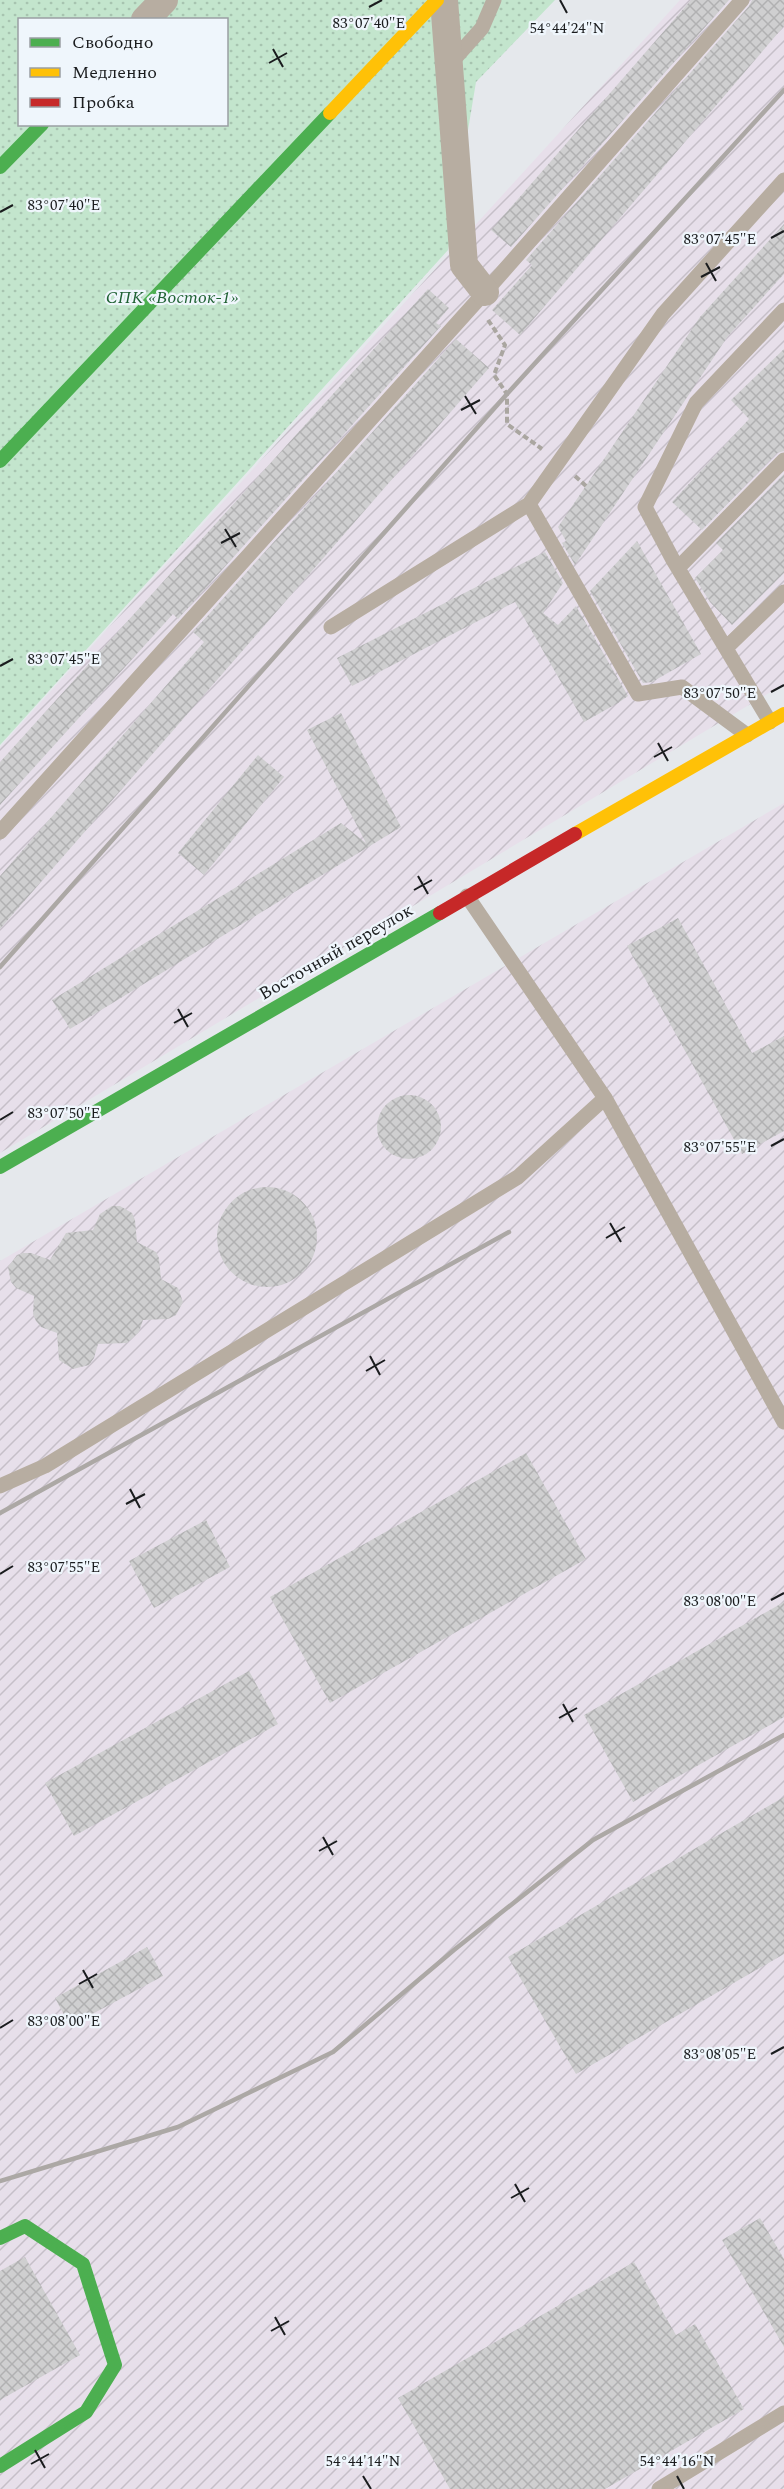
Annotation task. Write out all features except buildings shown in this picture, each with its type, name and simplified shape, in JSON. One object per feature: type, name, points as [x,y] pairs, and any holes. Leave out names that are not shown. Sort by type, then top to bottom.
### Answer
[{"type":"street","points":[[147,18],[164,0]]},
{"type":"street","points":[[0,461],[437,0]]},
{"type":"street","points":[[444,0],[464,265],[481,296]]},
{"type":"street","points":[[0,167],[40,126]]},
{"type":"street","name":"Восточный переулок","points":[[0,1167],[784,714]]},
{"type":"street","points":[[0,2238],[26,2226],[83,2264],[114,2365],[86,2412],[0,2466]]},
{"type":"lane","points":[[449,66],[483,28],[494,0]]},
{"type":"lane","points":[[0,832],[481,296],[742,0]]},
{"type":"lane","points":[[331,627],[529,504],[663,314],[784,180]]},
{"type":"lane","points":[[770,722],[678,568],[645,507],[696,403],[784,310]]},
{"type":"lane","points":[[678,568],[784,460]]},
{"type":"lane","points":[[529,504],[638,694],[682,687],[747,735]]},
{"type":"lane","points":[[726,648],[784,591]]},
{"type":"lane","points":[[467,896],[605,1098],[784,1422]]},
{"type":"lane","points":[[0,1486],[45,1466],[518,1177],[605,1098]]},
{"type":"lane","points":[[659,2489],[784,2413]]},
{"type":"path","points":[[481,296],[505,345],[494,375],[507,394],[507,424]]},
{"type":"shaded area","points":[[680,0],[784,0],[784,684],[0,1153],[0,747]]},
{"type":"shaded area","points":[[784,803],[784,2489],[0,2489],[0,1261]]},
{"type":"green space","name":"СПК «Восток-1»","points":[[0,0],[555,0],[476,82],[448,250],[0,745]]},
{"type":"railway","points":[[0,967],[507,394],[784,90]]},
{"type":"railway","points":[[0,1513],[509,1232]]},
{"type":"railway","points":[[0,2181],[178,2127],[333,2052],[454,1950],[593,1840],[784,1735]]},
{"type":"traffic: fast","points":[[0,461],[330,113]]},
{"type":"traffic: fast","points":[[0,167],[40,126]]},
{"type":"traffic: fast","points":[[0,1167],[440,913]]},
{"type":"traffic: fast","points":[[0,2238],[25,2226],[83,2264],[115,2365],[86,2412],[0,2466]]},
{"type":"traffic: slow","points":[[330,113],[437,0]]},
{"type":"traffic: slow","points":[[575,834],[784,714]]},
{"type":"traffic: jam","points":[[440,913],[575,834]]}]
